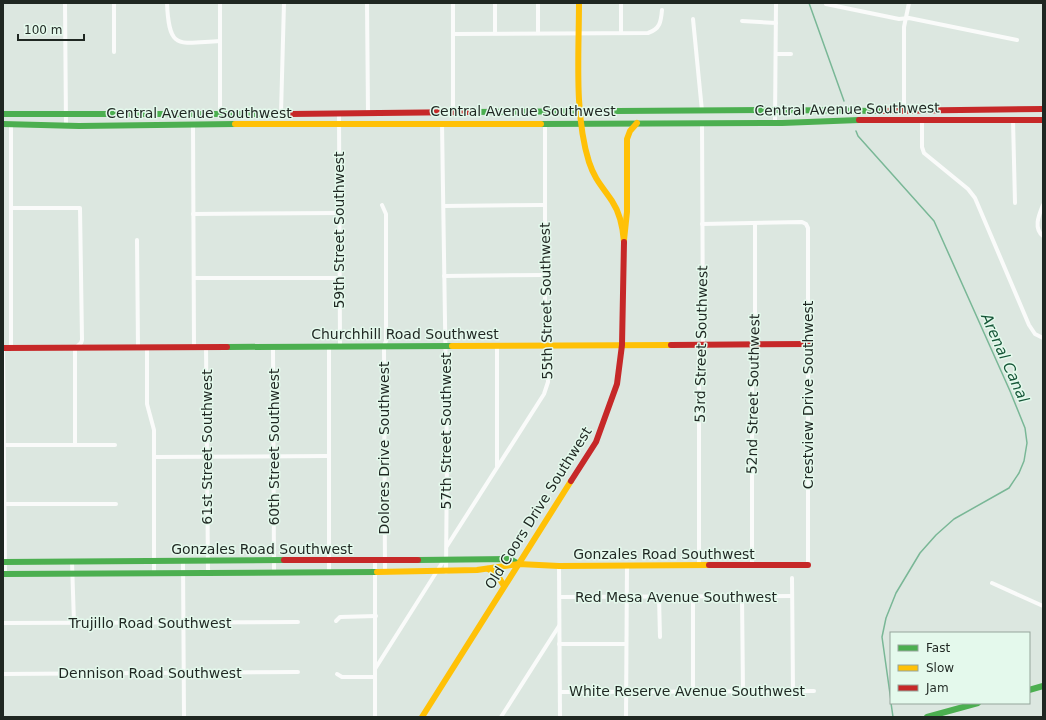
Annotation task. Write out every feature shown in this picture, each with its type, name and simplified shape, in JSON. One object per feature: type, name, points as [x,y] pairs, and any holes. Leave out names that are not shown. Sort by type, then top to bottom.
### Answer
[{"type":"main road","name":"Old Coors Drive Southwest","points":[[422,717],[596,442],[617,384],[622,345],[624,240],[619,214],[612,201],[597,182],[589,162],[581,112],[579,3]]},
{"type":"main road","points":[[3,114],[702,112],[776,110],[904,112],[1043,109]]},
{"type":"main road","name":"Central Avenue Southwest","points":[[3,124],[66,126],[193,124],[339,125],[442,123],[582,124],[835,122],[861,120],[1043,120]]},
{"type":"main road","points":[[624,240],[627,212],[627,143],[630,131],[637,123]]},
{"type":"main road","name":"Churchhill Road Southwest","points":[[3,348],[808,344]]},
{"type":"main road","name":"Gonzales Road Southwest","points":[[4,562],[510,559],[520,564]]},
{"type":"main road","name":"Gonzales Road Southwest","points":[[4,574],[446,572],[488,569],[520,564],[559,566],[808,565]]},
{"type":"main road","points":[[488,569],[497,574],[504,586]]},
{"type":"main road","points":[[1030,690],[1043,686]]},
{"type":"main road","points":[[927,717],[974,704]]},
{"type":"street","points":[[65,3],[66,126]]},
{"type":"street","points":[[114,3],[114,52]]},
{"type":"street","points":[[166,3],[168,26],[173,38],[181,42],[188,43],[220,41]]},
{"type":"street","points":[[220,3],[220,114]]},
{"type":"street","points":[[281,113],[284,3]]},
{"type":"street","points":[[368,3],[368,113]]},
{"type":"street","points":[[453,3],[453,113]]},
{"type":"street","points":[[495,3],[495,33]]},
{"type":"street","points":[[538,3],[538,33]]},
{"type":"street","points":[[620,3],[621,32]]},
{"type":"street","points":[[775,122],[777,54],[776,3]]},
{"type":"street","points":[[904,112],[905,18],[909,3]]},
{"type":"street","points":[[826,4],[898,19],[905,18],[1017,40]]},
{"type":"street","points":[[454,34],[648,33],[654,31],[661,23],[662,10]]},
{"type":"street","points":[[693,19],[702,112]]},
{"type":"street","points":[[742,21],[776,23]]},
{"type":"street","points":[[777,54],[791,54]]},
{"type":"street","name":"59th Street Southwest","points":[[339,113],[338,278],[340,346]]},
{"type":"street","points":[[922,120],[922,147],[924,153],[968,189],[975,198],[1029,325],[1035,334],[1043,338]]},
{"type":"street","points":[[1013,120],[1015,203]]},
{"type":"street","name":"53rd Street Southwest","points":[[699,566],[699,350],[703,344],[702,122]]},
{"type":"street","name":"57th Street Southwest","points":[[442,123],[444,206],[444,341],[446,346],[446,572]]},
{"type":"street","name":"55th Street Southwest","points":[[447,546],[546,389],[547,351],[545,346],[544,205],[545,123]]},
{"type":"street","points":[[11,348],[12,124]]},
{"type":"street","points":[[193,124],[194,346]]},
{"type":"street","points":[[1043,204],[1038,218],[1039,232],[1043,236]]},
{"type":"street","name":"Dolores Drive Southwest","points":[[382,205],[386,214],[386,341],[384,346],[385,572]]},
{"type":"street","points":[[444,206],[544,205]]},
{"type":"street","points":[[11,208],[80,208],[82,340],[81,343],[74,348],[75,444]]},
{"type":"street","points":[[193,214],[338,213]]},
{"type":"street","name":"Crestview Drive Southwest","points":[[755,223],[802,222],[806,224],[808,228],[808,565]]},
{"type":"street","points":[[702,224],[755,223]]},
{"type":"street","name":"52nd Street Southwest","points":[[752,566],[752,349],[755,344],[755,223]]},
{"type":"street","points":[[137,240],[138,347]]},
{"type":"street","points":[[444,276],[545,275]]},
{"type":"street","points":[[194,278],[338,278]]},
{"type":"street","name":"61st Street Southwest","points":[[206,346],[208,572]]},
{"type":"street","name":"60th Street Southwest","points":[[274,346],[274,572]]},
{"type":"street","points":[[329,346],[329,572]]},
{"type":"street","points":[[497,346],[497,467]]},
{"type":"street","points":[[147,347],[147,404],[154,430],[154,573]]},
{"type":"street","points":[[3,348],[4,574]]},
{"type":"street","points":[[4,445],[115,445]]},
{"type":"street","points":[[154,457],[328,456]]},
{"type":"street","points":[[3,504],[116,504]]},
{"type":"street","points":[[375,560],[375,717]]},
{"type":"street","points":[[375,669],[445,560]]},
{"type":"street","points":[[72,562],[74,623]]},
{"type":"street","points":[[183,562],[184,717]]},
{"type":"street","points":[[559,566],[560,717]]},
{"type":"street","points":[[626,566],[626,717]]},
{"type":"street","points":[[792,578],[793,690]]},
{"type":"street","points":[[992,584],[1043,606]]},
{"type":"street","name":"Red Mesa Avenue Southwest","points":[[560,597],[792,596]]},
{"type":"street","points":[[659,597],[660,637]]},
{"type":"street","points":[[693,597],[693,690]]},
{"type":"street","points":[[742,597],[743,690]]},
{"type":"street","points":[[336,621],[340,617],[376,616]]},
{"type":"street","name":"Trujillo Road Southwest","points":[[3,623],[298,622]]},
{"type":"street","points":[[501,717],[559,625]]},
{"type":"street","points":[[559,644],[626,644]]},
{"type":"street","name":"Dennison Road Southwest","points":[[3,674],[298,672]]},
{"type":"street","points":[[337,674],[342,677],[375,677]]},
{"type":"street","name":"White Reserve Avenue Southwest","points":[[560,692],[814,690]]},
{"type":"waterway","name":"Arenal Canal","points":[[809,3],[844,101]]},
{"type":"waterway","name":"Arenal Canal","points":[[856,131],[858,136],[934,221],[1010,391],[1025,428],[1027,443],[1024,461],[1019,473],[1009,488],[954,519],[936,535],[920,553],[896,593],[886,618],[882,637],[890,694]]},
{"type":"waterway","name":"Arenal Canal","points":[[891,704],[893,717]]},
{"type":"traffic: fast","points":[[469,112],[776,110],[883,111]]},
{"type":"traffic: fast","points":[[3,114],[290,114]]},
{"type":"traffic: fast","points":[[541,124],[782,123],[859,120]]},
{"type":"traffic: fast","points":[[3,124],[79,126],[235,124]]},
{"type":"traffic: fast","points":[[227,347],[452,346]]},
{"type":"traffic: fast","points":[[418,560],[510,559],[519,564]]},
{"type":"traffic: fast","points":[[3,562],[284,560]]},
{"type":"traffic: fast","points":[[3,574],[377,572]]},
{"type":"traffic: fast","points":[[1030,690],[1043,686]]},
{"type":"traffic: fast","points":[[927,717],[974,704]]},
{"type":"traffic: slow","points":[[579,3],[578,83],[584,143],[594,174],[617,210],[622,226],[624,242]]},
{"type":"traffic: slow","points":[[624,240],[627,212],[627,139],[630,131],[637,123]]},
{"type":"traffic: slow","points":[[235,124],[541,124]]},
{"type":"traffic: slow","points":[[452,346],[671,345]]},
{"type":"traffic: slow","points":[[422,717],[571,481]]},
{"type":"traffic: slow","points":[[377,572],[477,570],[519,564],[559,566],[709,565]]},
{"type":"traffic: slow","points":[[488,569],[497,574],[504,586]]},
{"type":"traffic: jam","points":[[883,111],[1043,109]]},
{"type":"traffic: jam","points":[[290,114],[469,112]]},
{"type":"traffic: jam","points":[[859,120],[1043,120]]},
{"type":"traffic: jam","points":[[571,481],[596,442],[617,384],[622,345],[624,242]]},
{"type":"traffic: jam","points":[[671,345],[808,344]]},
{"type":"traffic: jam","points":[[3,348],[227,347]]},
{"type":"traffic: jam","points":[[284,560],[418,560]]},
{"type":"traffic: jam","points":[[709,565],[808,565]]}]
